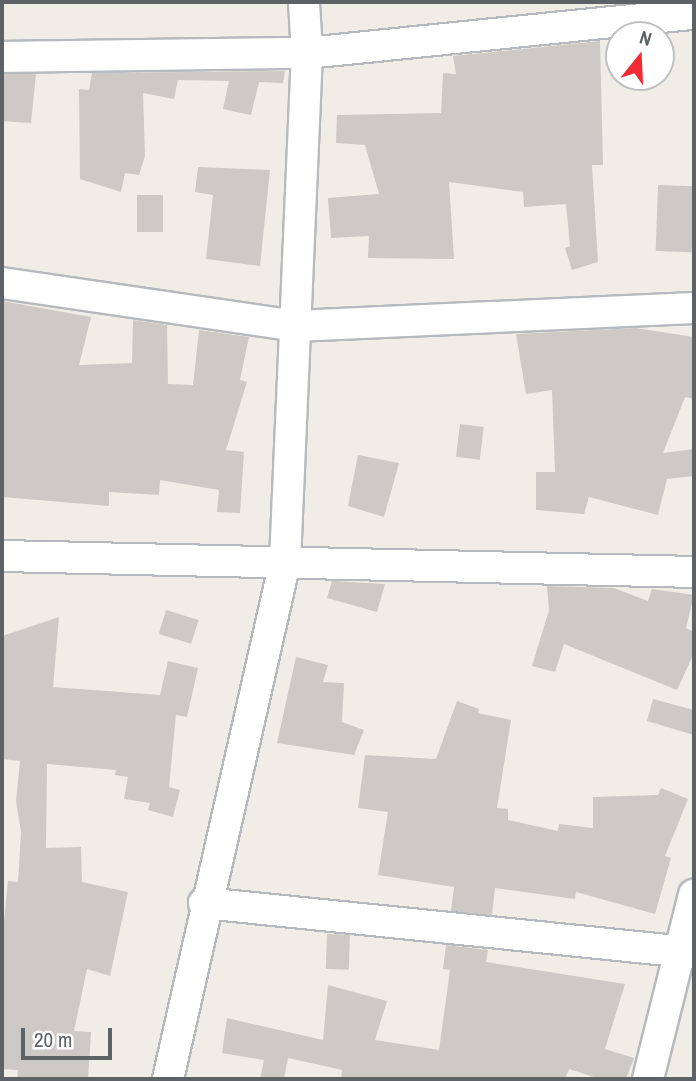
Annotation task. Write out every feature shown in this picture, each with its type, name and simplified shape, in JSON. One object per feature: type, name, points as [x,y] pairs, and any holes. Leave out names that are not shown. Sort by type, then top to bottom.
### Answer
[{"type":"street","points":[[168,1079],[204,903],[285,562],[307,53],[304,2]]},
{"type":"street","points":[[2,57],[307,53],[694,14]]},
{"type":"street","points":[[2,283],[295,326],[694,308]]},
{"type":"street","points":[[2,556],[694,572]]},
{"type":"street","points":[[648,1079],[687,953],[694,894]]},
{"type":"street","points":[[204,903],[687,953]]},
{"type":"building","points":[[600,41],[603,165],[592,165],[598,262],[572,270],[565,248],[570,246],[566,204],[524,207],[523,192],[449,182],[454,259],[368,258],[369,236],[331,238],[328,198],[379,194],[365,145],[336,143],[337,115],[441,113],[443,73],[456,74],[453,56]]},
{"type":"building","points":[[285,71],[283,83],[259,82],[251,115],[223,109],[229,81],[178,80],[174,99],[143,93],[145,156],[139,175],[125,173],[121,192],[80,179],[79,89],[89,90],[92,73]]},
{"type":"building","points":[[2,74],[36,74],[31,123],[2,121]]},
{"type":"building","points":[[198,167],[270,170],[260,266],[206,259],[213,195],[195,192]]},
{"type":"building","points":[[658,185],[694,186],[692,252],[656,251]]},
{"type":"building","points":[[137,195],[163,195],[163,232],[137,232]]},
{"type":"building","points":[[2,301],[91,317],[79,365],[132,363],[133,320],[167,325],[168,384],[193,385],[199,330],[249,337],[240,380],[247,382],[226,450],[244,452],[240,513],[217,512],[219,490],[160,480],[159,495],[109,492],[109,506],[2,497]]},
{"type":"building","points":[[635,328],[694,337],[694,399],[685,397],[663,453],[694,449],[694,476],[667,479],[658,515],[589,497],[584,514],[536,510],[536,472],[555,472],[552,390],[526,394],[516,334]]},
{"type":"building","points":[[460,424],[484,427],[480,460],[456,457]]},
{"type":"building","points":[[358,455],[399,463],[384,517],[348,506]]},
{"type":"building","points":[[332,581],[385,584],[377,612],[327,598]]},
{"type":"building","points":[[547,586],[614,588],[648,601],[652,589],[694,595],[686,628],[694,632],[694,653],[677,690],[564,644],[555,672],[532,666],[549,610]]},
{"type":"building","points":[[166,610],[199,620],[191,644],[159,634]]},
{"type":"building","points":[[59,617],[53,687],[160,695],[168,661],[198,668],[187,717],[176,715],[169,787],[180,790],[173,817],[148,810],[150,803],[124,799],[128,777],[115,775],[116,770],[47,764],[46,848],[81,847],[82,882],[128,892],[110,976],[87,969],[74,1031],[91,1032],[88,1079],[17,1079],[18,1070],[2,1069],[3,931],[8,881],[18,882],[21,832],[16,801],[20,761],[2,759],[2,636]]},
{"type":"building","points":[[296,657],[328,665],[323,682],[344,683],[342,722],[364,730],[354,755],[277,743]]},
{"type":"building","points":[[653,699],[694,710],[694,735],[647,721]]},
{"type":"building","points":[[457,701],[479,709],[478,713],[511,720],[497,808],[508,809],[508,820],[558,831],[559,824],[593,828],[593,797],[658,795],[661,788],[688,799],[665,856],[671,858],[655,914],[576,892],[575,899],[495,888],[492,915],[451,911],[454,887],[378,875],[388,812],[358,808],[365,755],[436,759]]},
{"type":"building","points":[[327,934],[350,935],[349,970],[326,969]]},
{"type":"building","points":[[446,945],[488,950],[486,962],[625,984],[605,1049],[634,1058],[626,1079],[600,1079],[569,1069],[565,1079],[341,1079],[342,1070],[288,1058],[284,1079],[260,1079],[264,1060],[222,1053],[227,1018],[323,1040],[328,985],[387,1001],[375,1040],[439,1050],[450,970],[443,969]]}]
